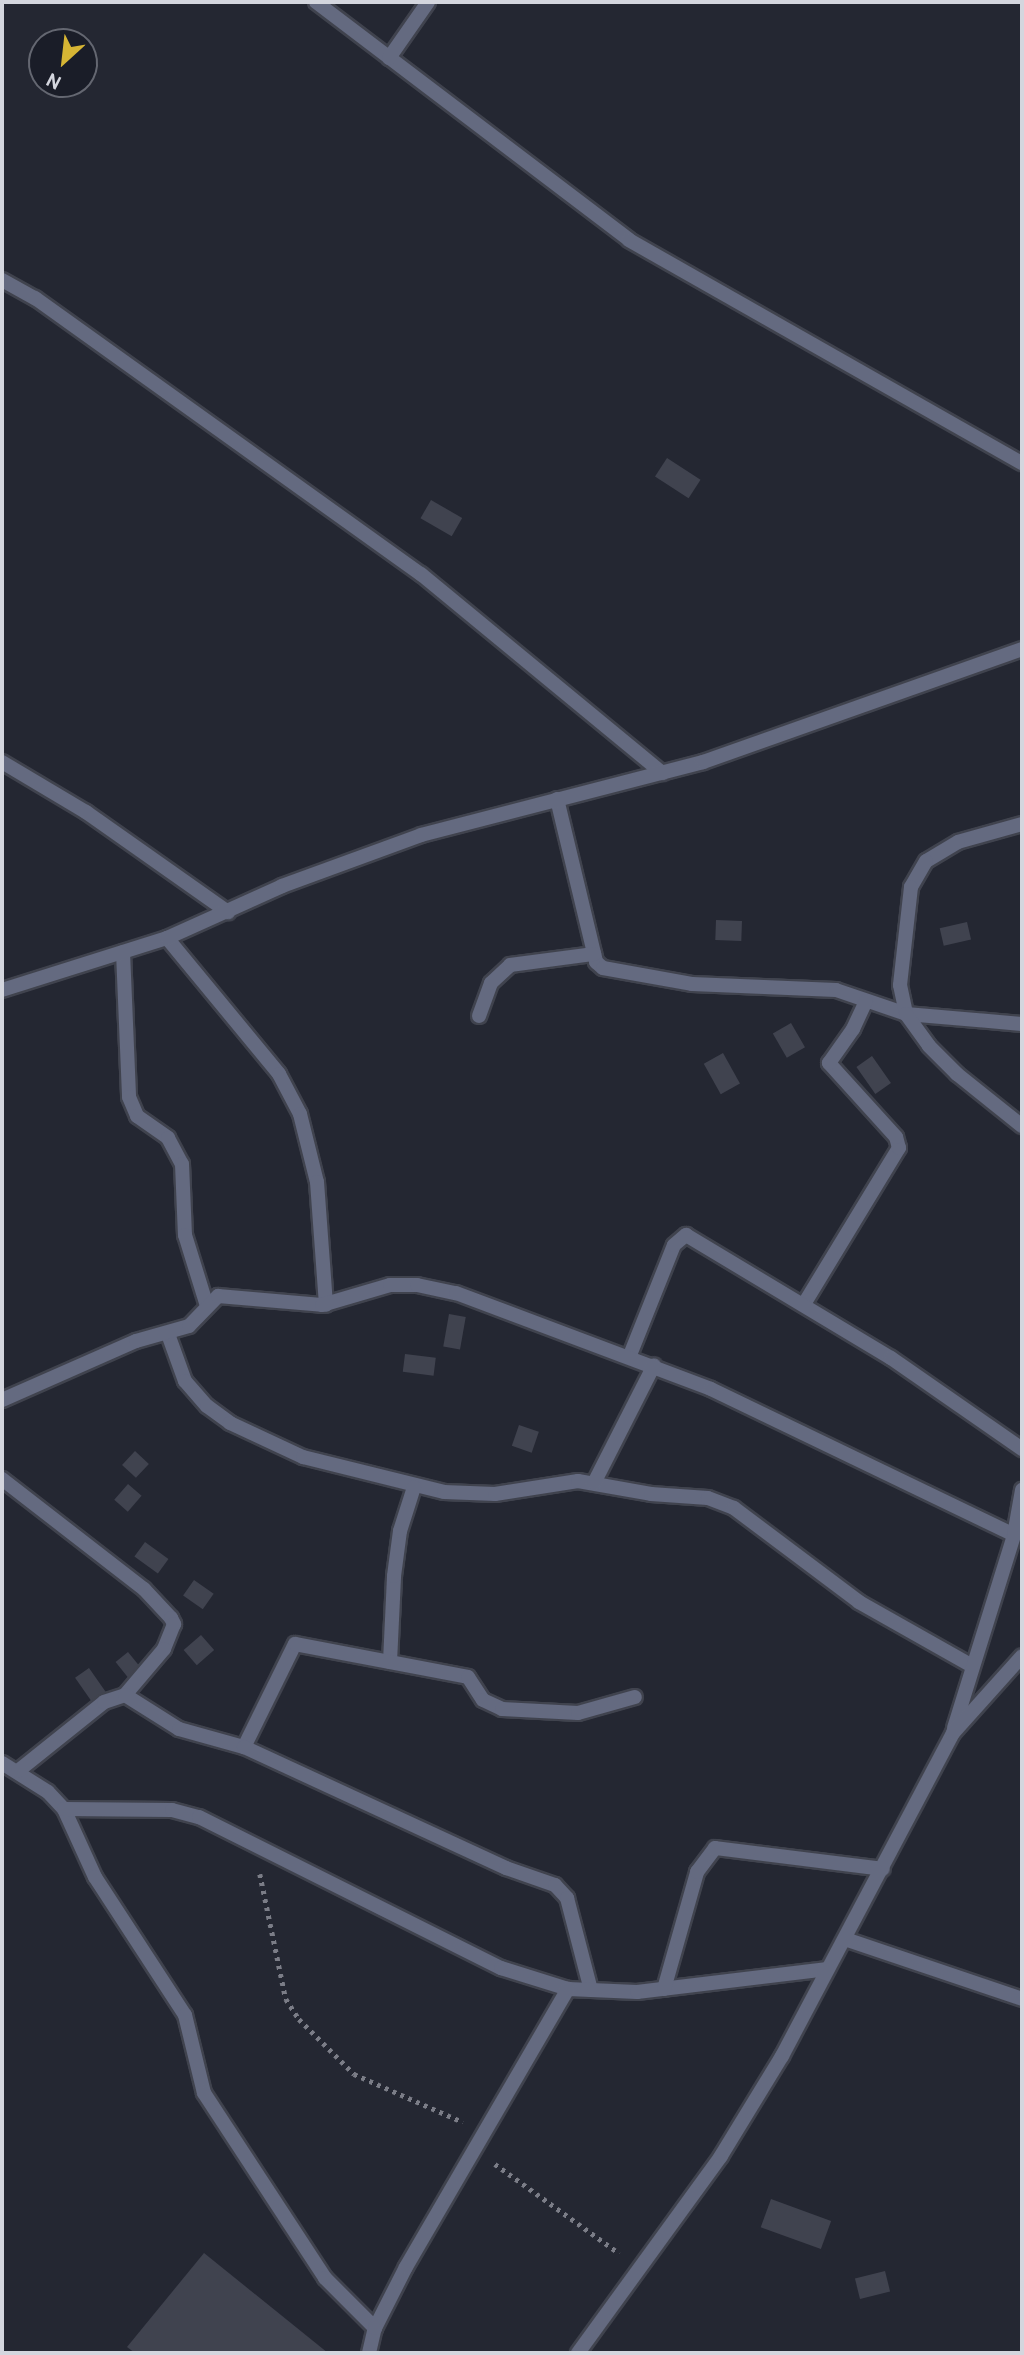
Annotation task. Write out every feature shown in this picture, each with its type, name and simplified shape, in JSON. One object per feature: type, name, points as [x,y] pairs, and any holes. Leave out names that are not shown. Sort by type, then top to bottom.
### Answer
[{"type":"street","points":[[316,2],[629,240],[1022,463]]},
{"type":"street","points":[[389,58],[428,2]]},
{"type":"street","points":[[2,279],[35,298],[421,574],[662,773]]},
{"type":"street","points":[[2,990],[167,938],[282,886],[421,835],[662,773],[1022,649]]},
{"type":"street","points":[[2,762],[86,812],[228,912]]},
{"type":"street","points":[[557,799],[594,954],[603,968],[679,982],[825,989],[906,1014],[1022,1024]]},
{"type":"street","points":[[1022,824],[941,849],[916,875],[908,898],[900,985],[906,1014],[957,1074],[1022,1126]]},
{"type":"street","points":[[167,938],[279,1074],[300,1114],[317,1182],[326,1305]]},
{"type":"street","points":[[123,952],[129,1097],[137,1116],[168,1138],[182,1164],[185,1235],[207,1306]]},
{"type":"street","points":[[479,1016],[491,983],[510,965],[594,954]]},
{"type":"street","points":[[804,1304],[899,1148],[896,1137],[829,1063],[853,1029],[866,1001]]},
{"type":"street","points":[[630,1355],[674,1245],[684,1235],[804,1304],[932,1384],[1022,1449]]},
{"type":"street","points":[[2,1400],[136,1340],[169,1334],[189,1326],[207,1306],[223,1296],[326,1305],[390,1285],[417,1285],[456,1293],[654,1365],[1014,1535]]},
{"type":"street","points":[[169,1334],[185,1381],[230,1423],[303,1457],[414,1486],[495,1494],[558,1482],[594,1483],[651,1494],[708,1498],[734,1508],[837,1587],[972,1667]]},
{"type":"street","points":[[594,1483],[654,1365]]},
{"type":"street","points":[[2,1479],[144,1589],[174,1624],[164,1649],[125,1695],[104,1702],[18,1771]]},
{"type":"street","points":[[390,1662],[394,1576],[400,1531],[414,1486]]},
{"type":"street","points":[[578,2353],[642,2270],[721,2157],[845,1939],[953,1733],[1014,1535],[1022,1490]]},
{"type":"street","points":[[244,1748],[295,1644],[468,1677],[483,1700],[502,1709],[578,1713],[635,1697]]},
{"type":"street","points":[[953,1733],[1022,1656]]},
{"type":"street","points":[[125,1695],[179,1729],[244,1748],[560,1889],[570,1905],[591,1990]]},
{"type":"street","points":[[2,1763],[18,1771],[64,1809],[95,1877],[180,2005],[204,2093],[325,2278],[375,2328]]},
{"type":"street","points":[[64,1809],[183,1812],[256,1843],[501,1968],[568,1989],[664,1989],[828,1969]]},
{"type":"street","points":[[664,1989],[697,1872],[715,1848],[883,1869]]},
{"type":"street","points":[[845,1939],[1022,1999]]},
{"type":"street","points":[[369,2353],[375,2328],[483,2130],[568,1989]]},
{"type":"path","points":[[256,1843],[286,1999],[299,2019],[354,2074],[483,2130]]},
{"type":"path","points":[[473,2149],[642,2270]]},
{"type":"building","points":[[667,458],[701,480],[689,498],[655,476]]},
{"type":"building","points":[[431,500],[462,518],[452,536],[421,518]]},
{"type":"building","points":[[716,920],[742,921],[741,941],[715,940]]},
{"type":"building","points":[[967,922],[971,940],[944,946],[940,928]]},
{"type":"building","points":[[791,1023],[805,1047],[787,1058],[773,1034]]},
{"type":"building","points":[[723,1053],[740,1084],[721,1094],[704,1064]]},
{"type":"building","points":[[872,1056],[891,1083],[875,1094],[856,1067]]},
{"type":"building","points":[[449,1314],[466,1317],[460,1349],[443,1346]]},
{"type":"building","points":[[405,1354],[436,1358],[434,1376],[403,1372]]},
{"type":"building","points":[[519,1425],[539,1432],[532,1453],[512,1446]]},
{"type":"building","points":[[135,1451],[149,1464],[136,1478],[122,1465]]},
{"type":"building","points":[[128,1484],[142,1496],[128,1512],[114,1500]]},
{"type":"building","points":[[145,1542],[168,1559],[158,1574],[134,1557]]},
{"type":"building","points":[[194,1580],[214,1594],[203,1609],[183,1596]]},
{"type":"building","points":[[201,1635],[214,1650],[197,1665],[184,1650]]},
{"type":"building","points":[[128,1652],[141,1668],[129,1678],[116,1662]]},
{"type":"building","points":[[89,1668],[107,1694],[93,1704],[75,1678]]},
{"type":"building","points":[[771,2199],[831,2221],[821,2249],[761,2227]]},
{"type":"building","points":[[204,2253],[328,2353],[135,2353],[127,2347]]},
{"type":"building","points":[[885,2271],[890,2291],[860,2299],[855,2278]]}]
